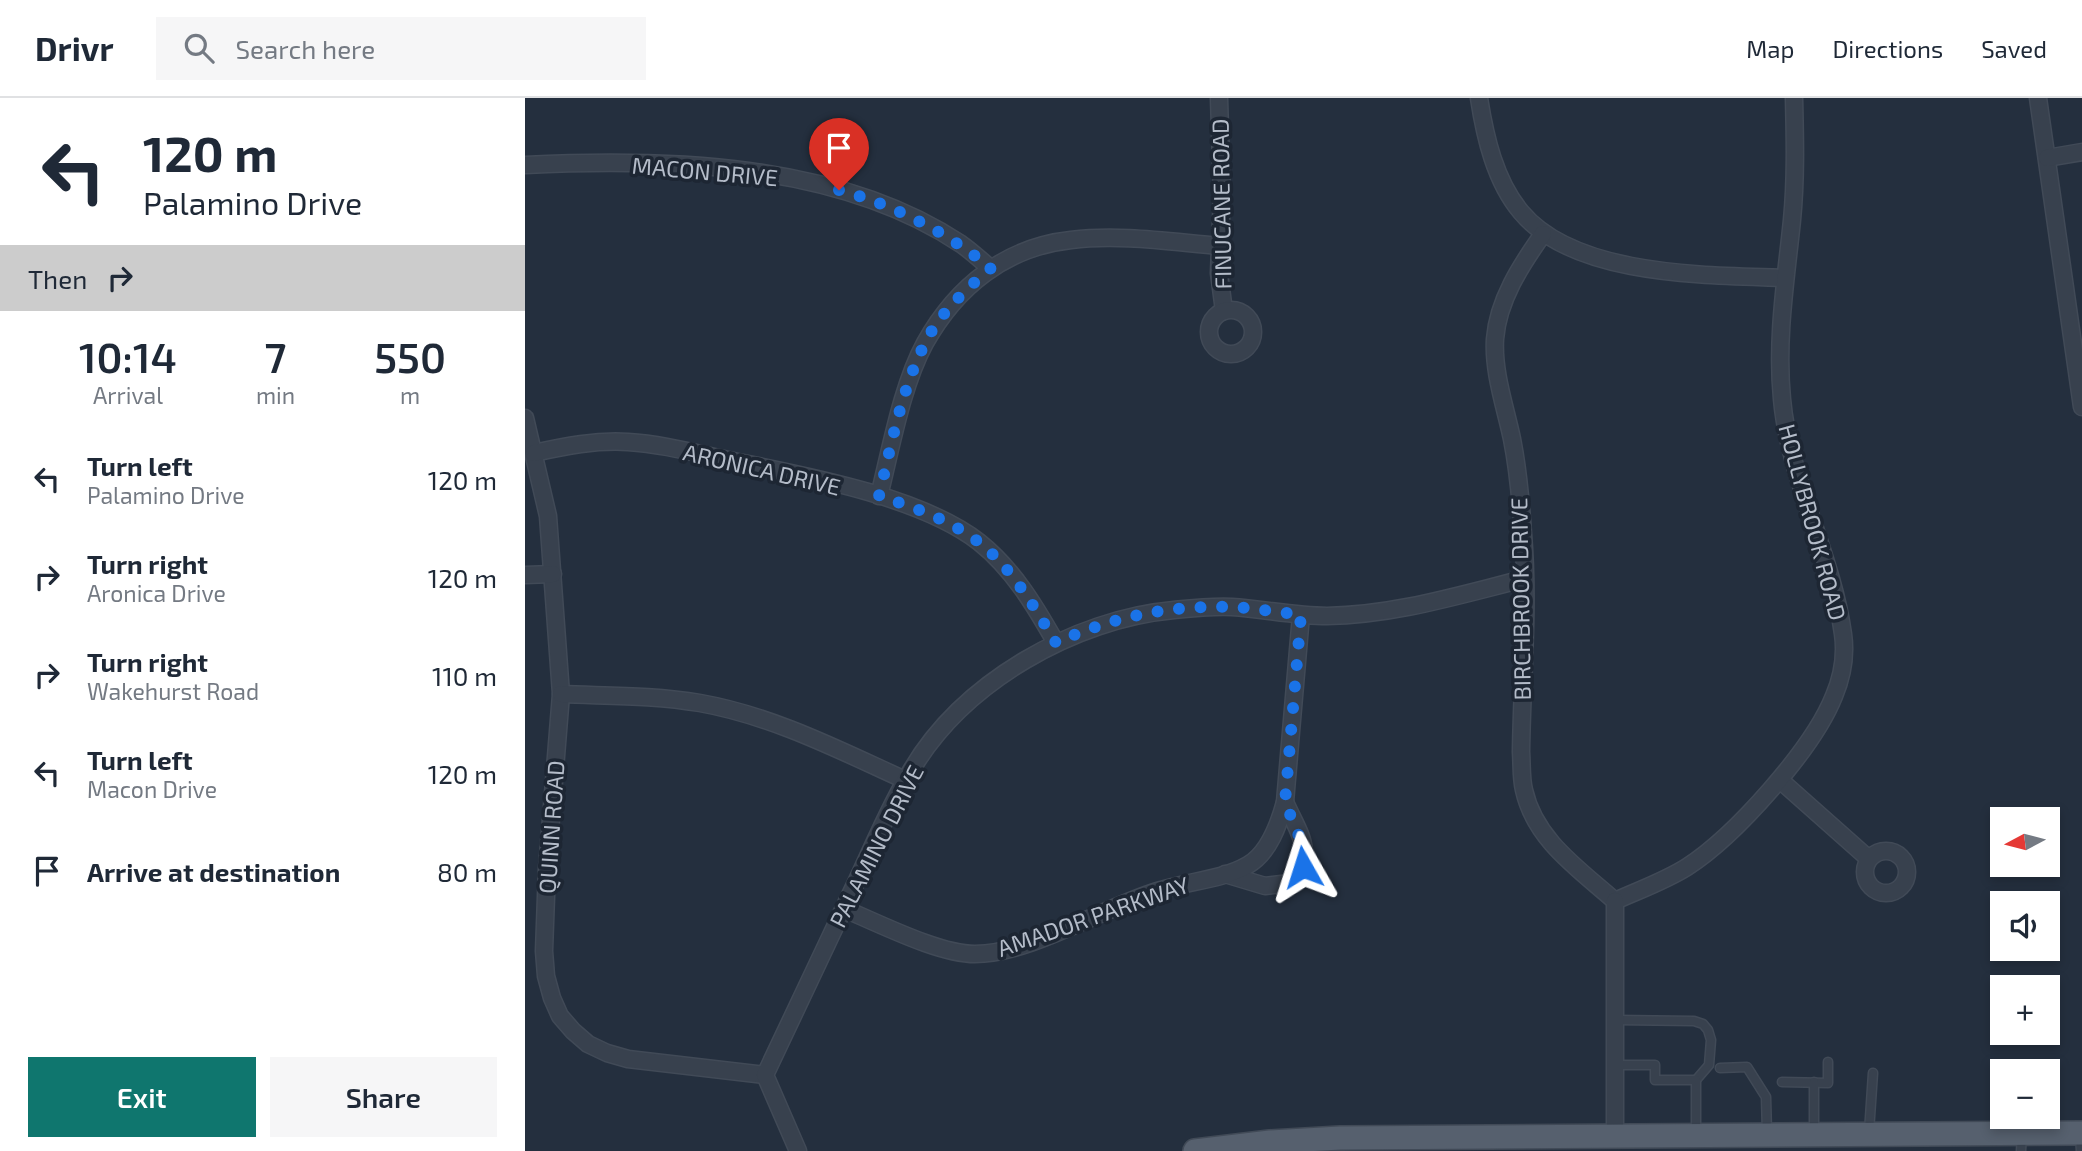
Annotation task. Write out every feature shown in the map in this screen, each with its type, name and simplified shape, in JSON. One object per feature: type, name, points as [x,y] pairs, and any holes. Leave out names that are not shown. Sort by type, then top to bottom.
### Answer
[{"type":"main road","points":[[1195,1151],[1270,1142],[1340,1138],[1448,1144],[1814,1135],[1956,1138],[2022,1143],[2081,1139]]},
{"type":"street","name":"FINUCANE ROAD","points":[[1219,98],[1222,195],[1219,272],[1224,311]]},
{"type":"street","points":[[1479,98],[1490,152],[1504,184],[1521,212],[1543,234],[1573,249],[1613,262],[1695,275],[1785,278]]},
{"type":"street","name":"HOLLYBROOK ROAD","points":[[1615,901],[1663,880],[1704,855],[1780,780],[1834,698],[1841,675],[1843,634],[1834,592],[1784,419],[1781,371],[1785,278],[1795,175],[1794,98]]},
{"type":"street","points":[[2038,98],[2082,407]]},
{"type":"street","points":[[2047,158],[2082,152]]},
{"type":"street","name":"MACON DRIVE","points":[[525,165],[573,162],[646,164],[759,172],[794,179],[886,206],[961,244],[991,268]]},
{"type":"street","name":"BIRCHBROOK DRIVE","points":[[1543,234],[1510,287],[1495,337],[1501,390],[1513,442],[1523,535],[1523,788],[1534,820],[1545,837],[1615,901]]},
{"type":"street","points":[[879,496],[911,376],[925,344],[955,301],[991,268],[1032,248],[1073,240],[1126,239],[1220,246]]},
{"type":"street","name":"QUINN ROAD","points":[[525,418],[548,516],[561,694],[547,869],[544,951],[546,976],[552,998],[560,1016],[588,1044],[607,1053],[628,1059],[765,1075]]},
{"type":"street","name":"ARONICA DRIVE","points":[[534,453],[579,444],[629,442],[787,472],[879,496],[942,520],[978,541],[1024,590],[1056,643]]},
{"type":"street","points":[[525,575],[552,574]]},
{"type":"street","name":"PALAMINO DRIVE","points":[[765,1075],[905,780],[950,720],[997,680],[1056,643],[1104,623],[1141,614],[1233,607],[1301,615],[1362,615],[1524,579]]},
{"type":"street","name":"AMADOR PARKWAY","points":[[844,909],[952,951],[974,954],[997,952],[1024,944],[1159,890],[1225,874],[1249,864],[1268,845],[1285,802],[1301,615]]},
{"type":"street","points":[[561,694],[658,697],[737,711],[790,728],[905,780]]},
{"type":"street","points":[[1780,780],[1869,859]]},
{"type":"street","name":"AMADOR PARKWAY","points":[[1225,874],[1265,886],[1290,883],[1303,867],[1305,851],[1285,802]]},
{"type":"street","points":[[1609,1142],[1615,1065],[1615,901]]},
{"type":"street","points":[[765,1075],[798,1151]]},
{"type":"lane","points":[[1615,1020],[1694,1021],[1703,1024],[1708,1030],[1711,1040],[1709,1065],[1696,1080],[1689,1139]]},
{"type":"lane","points":[[1782,1082],[1828,1083],[1828,1062]]},
{"type":"lane","points":[[1615,1065],[1655,1065],[1655,1080],[1696,1080]]},
{"type":"lane","points":[[1720,1068],[1747,1068],[1766,1097],[1762,1138]]},
{"type":"lane","points":[[1869,1135],[1873,1073]]},
{"type":"lane","points":[[1814,1083],[1814,1135]]},
{"type":"route","points":[[839,190],[886,206],[924,224],[961,244],[991,268],[955,301],[925,344],[911,376],[879,496],[942,520],[978,541],[1024,590],[1056,643],[1104,623],[1173,610],[1233,607],[1301,615],[1285,802],[1305,851],[1303,867]]}]
